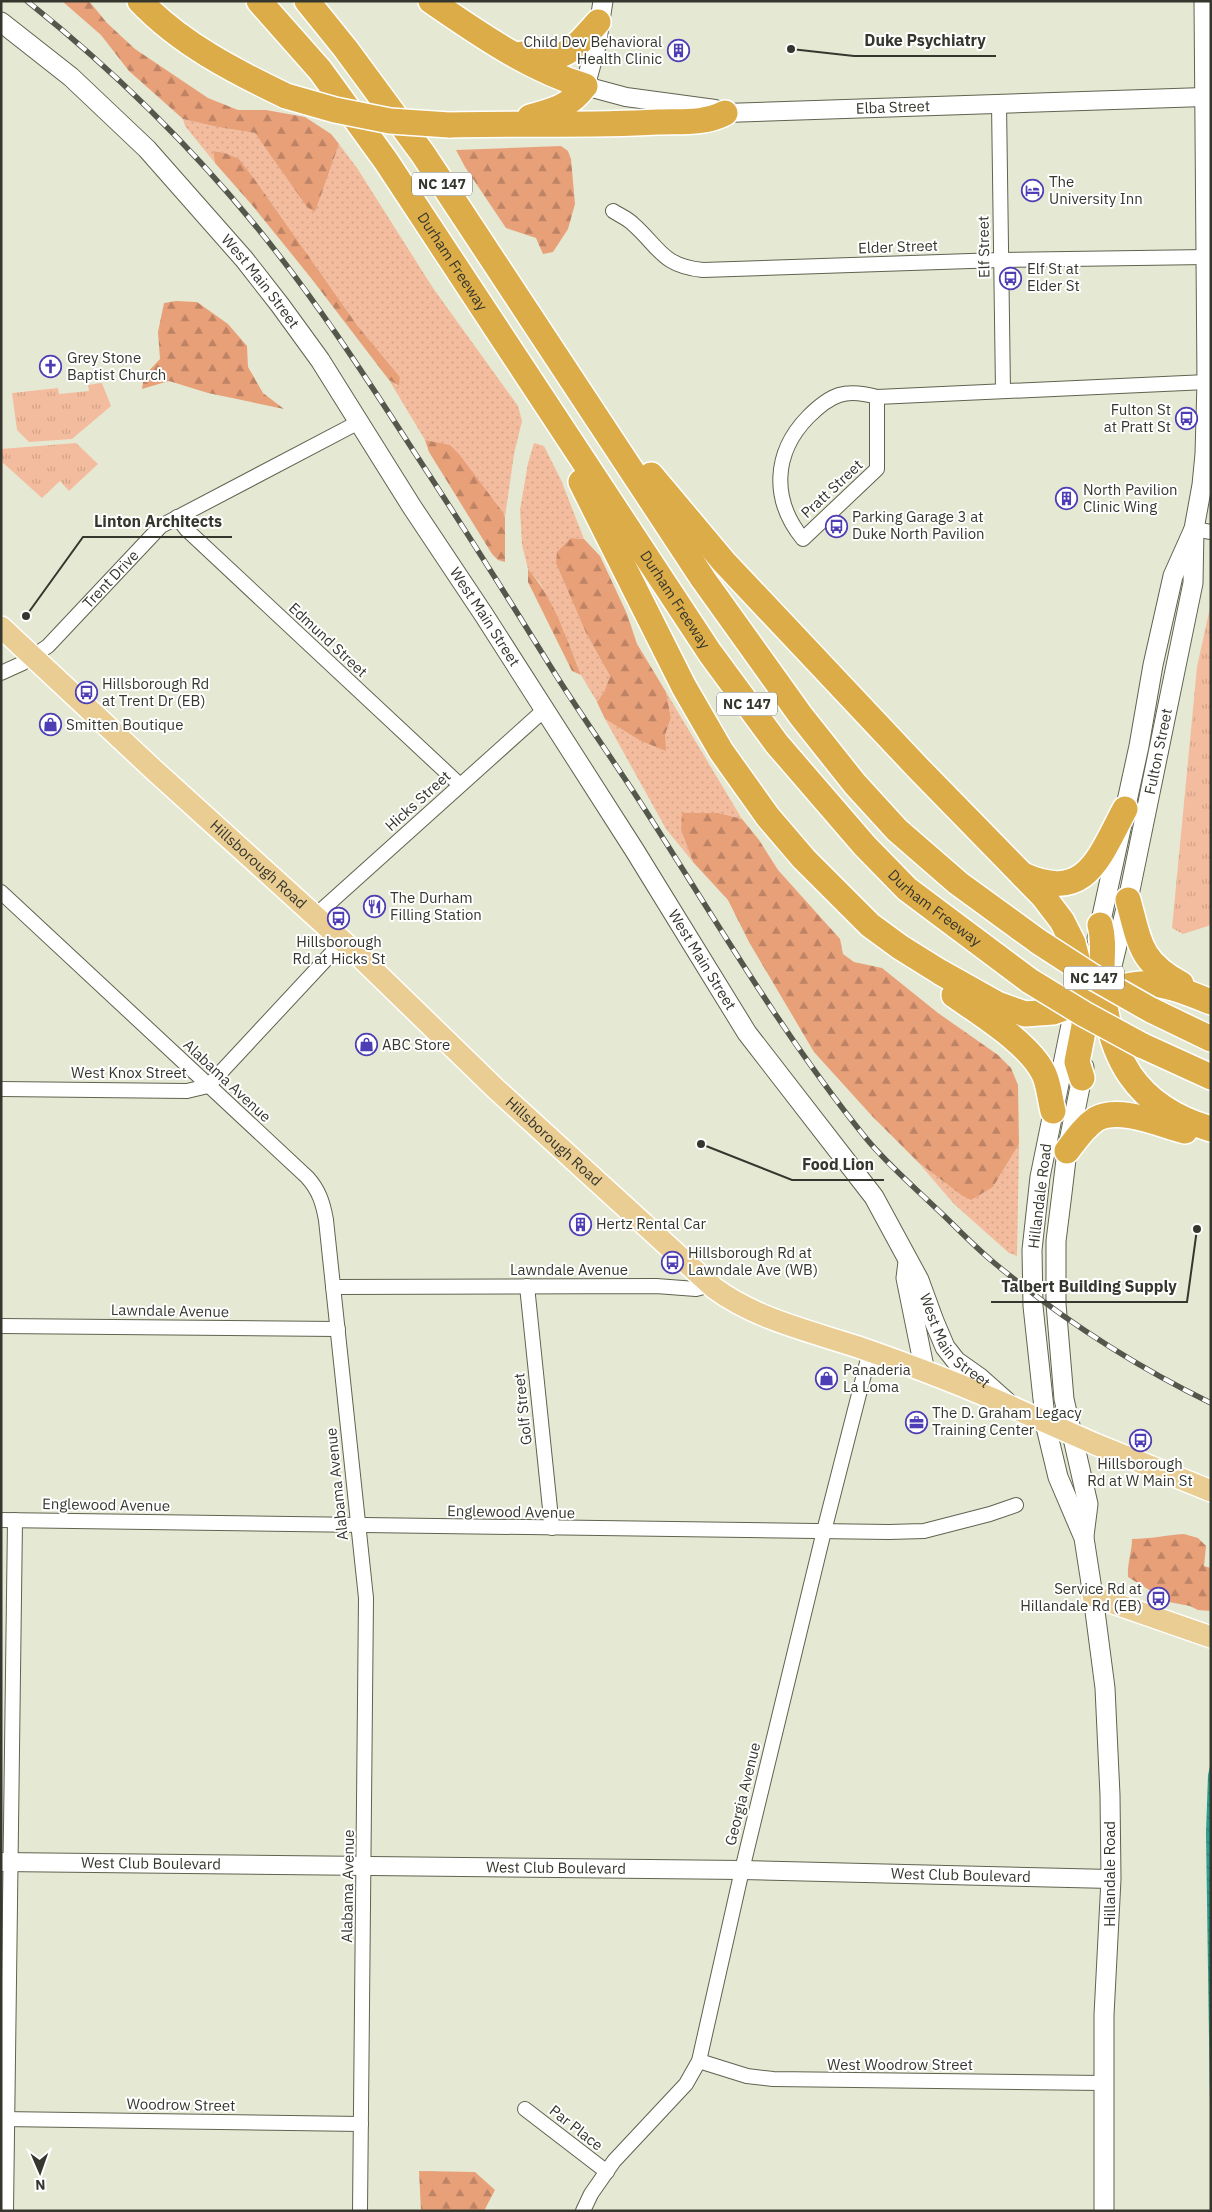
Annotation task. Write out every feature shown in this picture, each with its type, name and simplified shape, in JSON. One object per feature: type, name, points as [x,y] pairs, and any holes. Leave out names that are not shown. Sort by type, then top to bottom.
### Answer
[{"type":"highway","points":[[140,1],[193,45],[241,75],[286,96],[335,110],[390,121],[449,125],[579,125],[692,121],[714,119],[725,113]]},
{"type":"highway","name":"Durham Freeway","points":[[259,1],[320,70],[338,94],[526,372],[710,653],[796,767],[865,846],[907,889],[1030,981],[1084,1014],[1141,1045],[1211,1077]]},
{"type":"highway","name":"NC 147","points":[[307,1],[346,48],[423,154],[567,374],[761,663],[855,784],[916,848],[958,882],[1039,942],[1093,977],[1151,1010],[1211,1039]]},
{"type":"highway","points":[[431,1],[509,51],[548,72],[586,86],[576,98],[562,108],[509,124]]},
{"type":"highway","points":[[509,51],[552,58],[571,51],[601,12]]},
{"type":"highway","points":[[526,372],[536,400],[630,577],[688,695],[720,751],[763,810],[804,859],[870,925],[900,947],[997,1004],[1025,1014],[1054,1012],[1092,994],[1124,986],[1150,983],[1201,998]]},
{"type":"highway","points":[[567,374],[606,412],[646,468],[724,562],[919,769],[1043,896],[1062,920],[1073,943],[1092,994],[1104,1008],[1114,1044],[1127,1073],[1140,1089],[1156,1104],[1175,1115],[1211,1129]]},
{"type":"highway","points":[[1023,875],[1039,882],[1054,883],[1070,882],[1083,876],[1094,864],[1125,808]]},
{"type":"highway","points":[[1128,900],[1136,936],[1143,951],[1154,966],[1201,998]]},
{"type":"highway","points":[[1082,1078],[1077,1062],[1103,938],[1098,934]]},
{"type":"highway","points":[[900,947],[919,968],[1021,1044],[1032,1056],[1044,1076],[1053,1111]]},
{"type":"highway","points":[[1067,1151],[1083,1130],[1097,1119],[1107,1115],[1123,1114],[1211,1138]]},
{"type":"main road","name":"Fulton Street","points":[[1092,994],[1128,900],[1203,530],[1207,382],[1204,1]]},
{"type":"main road","points":[[586,86],[596,46],[601,12]]},
{"type":"main road","name":"West Main Street","points":[[1,22],[78,83],[113,116],[178,183],[244,259],[280,305],[320,360],[543,711],[635,851],[747,1033],[874,1197],[919,1280],[946,1347],[956,1361],[980,1378],[1014,1408]]},
{"type":"main road","name":"Fulton Street","points":[[1098,934],[1173,576],[1203,530]]},
{"type":"main road","name":"Hillsborough Road","points":[[1,627],[154,770],[343,941],[496,1089],[708,1282],[731,1300],[751,1311],[870,1351],[925,1372],[1211,1491]]},
{"type":"main road","name":"Hillandale Road","points":[[1092,994],[1053,1111],[1036,1206],[1032,1250],[1033,1306],[1046,1427],[1058,1477],[1084,1538],[1105,1688],[1108,1729],[1111,1879],[1104,2015],[1104,2211]]},
{"type":"main road","name":"Hillandale Road","points":[[1082,1078],[1067,1151],[1056,1242],[1056,1304],[1064,1399],[1088,1504],[1084,1538]]},
{"type":"main road","name":"West Main Street","points":[[908,1262],[906,1278],[925,1372]]},
{"type":"main road","points":[[1093,1596],[1211,1637]]},
{"type":"street","name":"Elba Street","points":[[586,86],[626,97],[715,109],[725,113],[1204,97]]},
{"type":"street","name":"Elf Street","points":[[999,104],[1003,391]]},
{"type":"street","name":"Elder Street","points":[[613,211],[631,222],[662,256],[684,268],[703,270],[1000,260],[1207,257]]},
{"type":"street","name":"Pratt Street","points":[[877,397],[877,469],[803,539],[791,524],[783,504],[780,481],[782,460],[790,439],[823,402],[834,396],[845,392],[877,397],[1207,382]]},
{"type":"street","name":"Trent Drive","points":[[1,673],[48,646],[145,540],[161,526],[359,422]]},
{"type":"street","name":"Edmund Street","points":[[177,517],[187,530],[460,785]]},
{"type":"street","name":"Hicks Street","points":[[316,916],[543,711]]},
{"type":"street","name":"Alabama Avenue","points":[[1,892],[314,1185],[322,1202],[326,1220],[366,1598],[365,1866],[360,2211]]},
{"type":"street","name":"West Knox Street","points":[[1,1089],[187,1090],[208,1086],[343,941]]},
{"type":"street","name":"Lawndale Avenue","points":[[333,1287],[656,1286],[708,1282]]},
{"type":"street","name":"Golf Street","points":[[527,1286],[552,1528]]},
{"type":"street","name":"Lawndale Avenue","points":[[1,1326],[338,1329]]},
{"type":"street","name":"Georgia Avenue","points":[[583,2211],[614,2161],[686,2084],[699,2061],[742,1870],[824,1531],[870,1351]]},
{"type":"street","name":"Englewood Avenue","points":[[8,1520],[357,1526],[924,1531],[990,1514],[1016,1505]]},
{"type":"street","points":[[6,2211],[4,2119],[8,1520]]},
{"type":"street","name":"West Club Boulevard","points":[[6,1862],[742,1870],[1111,1879]]},
{"type":"street","name":"West Woodrow Street","points":[[699,2061],[747,2076],[773,2079],[1103,2083]]},
{"type":"street","name":"Par Place","points":[[525,2109],[607,2172]]},
{"type":"street","name":"Woodrow Street","points":[[4,2119],[361,2124]]},
{"type":"green space","points":[[62,1],[89,1],[107,23],[135,49],[208,98],[238,110],[266,110],[305,117],[331,134],[339,144],[315,212],[307,207],[255,133],[183,119],[129,71],[101,35]]},
{"type":"green space","points":[[183,119],[255,133],[315,211],[339,144],[357,168],[433,288],[518,406],[522,421],[514,454],[505,517],[450,446],[425,440],[389,380],[398,386],[400,377],[357,325],[239,160],[225,153],[213,151],[215,163],[185,126]]},
{"type":"green space","points":[[561,146],[568,151],[571,159],[575,204],[568,229],[553,252],[543,254],[536,238],[506,228],[465,167],[456,150]]},
{"type":"green space","points":[[213,151],[225,153],[239,159],[357,325],[400,377],[399,386],[389,380],[311,278],[215,163]]},
{"type":"green space","points":[[176,301],[197,302],[228,324],[247,346],[248,367],[263,393],[284,409],[208,393],[169,381],[142,389],[144,376],[160,359],[158,332],[164,303]]},
{"type":"green space","points":[[102,383],[111,406],[72,439],[29,442],[17,430],[12,393],[58,388],[59,394],[89,391],[88,385]]},
{"type":"green space","points":[[425,440],[450,445],[459,454],[501,510],[505,517],[505,562],[498,560],[492,554],[429,452]]},
{"type":"green space","points":[[76,443],[98,464],[69,491],[60,481],[42,498],[1,461],[1,449]]},
{"type":"green space","points":[[534,443],[544,446],[561,480],[584,539],[571,538],[587,635],[610,676],[604,692],[597,702],[581,675],[564,631],[540,583],[528,569],[522,545],[520,510],[528,463]]},
{"type":"green space","points":[[571,538],[584,539],[600,556],[627,614],[637,644],[666,692],[671,718],[665,735],[666,751],[639,740],[605,719],[597,702],[604,692],[610,676],[587,635],[556,563],[557,552]]},
{"type":"green space","points":[[528,569],[553,606],[581,675],[572,671],[528,582]]},
{"type":"green space","points":[[1211,603],[1211,925],[1183,934],[1172,928],[1197,667]]},
{"type":"green space","points":[[666,692],[742,819],[719,813],[681,830],[693,862],[666,829],[605,719],[639,740],[665,735],[671,718]]},
{"type":"green space","points":[[682,813],[719,813],[742,819],[759,840],[778,870],[840,939],[843,954],[854,962],[882,968],[938,1013],[998,1055],[1011,1068],[1018,1085],[1019,1144],[993,1187],[971,1200],[961,1195],[918,1162],[872,1116],[814,1052],[749,942],[728,900],[693,862],[681,830]]},
{"type":"green space","points":[[1019,1144],[1017,1256],[1009,1253],[954,1204],[918,1162],[961,1195],[993,1187]]},
{"type":"green space","points":[[1184,1534],[1198,1538],[1206,1546],[1204,1566],[1211,1568],[1211,1611],[1198,1610],[1190,1606],[1169,1602],[1128,1577],[1132,1539]]},
{"type":"green space","points":[[419,2171],[475,2172],[495,2190],[484,2211],[421,2211]]},
{"type":"water","points":[[1211,1762],[1211,2174],[1206,1833],[1208,1775]]},
{"type":"railway","points":[[27,1],[120,81],[178,139],[233,199],[299,282],[337,335],[391,417],[777,1016],[834,1097],[873,1147],[971,1242],[1017,1282],[1097,1339],[1153,1373],[1211,1403]]},
{"type":"place","name":"Duke Psychiatry","points":[[791,49]]},
{"type":"place","name":"Child Dev Behavioral Health Clinic","points":[[678,51]]},
{"type":"place","name":"The University Inn","points":[[1033,191]]},
{"type":"place","name":"Elf St at Elder St","points":[[1011,278]]},
{"type":"place","name":"Grey Stone Baptist Church","points":[[51,367]]},
{"type":"place","name":"Fulton St at Pratt St","points":[[1187,419]]},
{"type":"place","name":"North Pavilion Clinic Wing","points":[[1067,499]]},
{"type":"place","name":"Parking Garage 3 at Duke North Pavilion","points":[[836,526]]},
{"type":"place","name":"Linton Architects","points":[[26,616]]},
{"type":"place","name":"Hillsborough Rd at Trent Dr (EB)","points":[[86,693]]},
{"type":"place","name":"Smitten Boutique","points":[[50,725]]},
{"type":"place","name":"The Durham Filling Station","points":[[374,907]]},
{"type":"place","name":"Hillsborough Rd at Hicks St","points":[[339,919]]},
{"type":"place","name":"ABC Store","points":[[366,1045]]},
{"type":"place","name":"Food Lion","points":[[701,1144]]},
{"type":"place","name":"Hertz Rental Car","points":[[580,1224]]},
{"type":"place","name":"Talbert Building Supply","points":[[1197,1229]]},
{"type":"place","name":"Hillsborough Rd at Lawndale Ave (WB)","points":[[672,1262]]},
{"type":"place","name":"Panaderia La Loma","points":[[827,1379]]},
{"type":"place","name":"The D. Graham Legacy Training Center","points":[[916,1422]]},
{"type":"place","name":"Hillsborough Rd at W Main St","points":[[1140,1441]]},
{"type":"place","name":"Service Rd at Hillandale Rd (EB)","points":[[1158,1598]]}]
